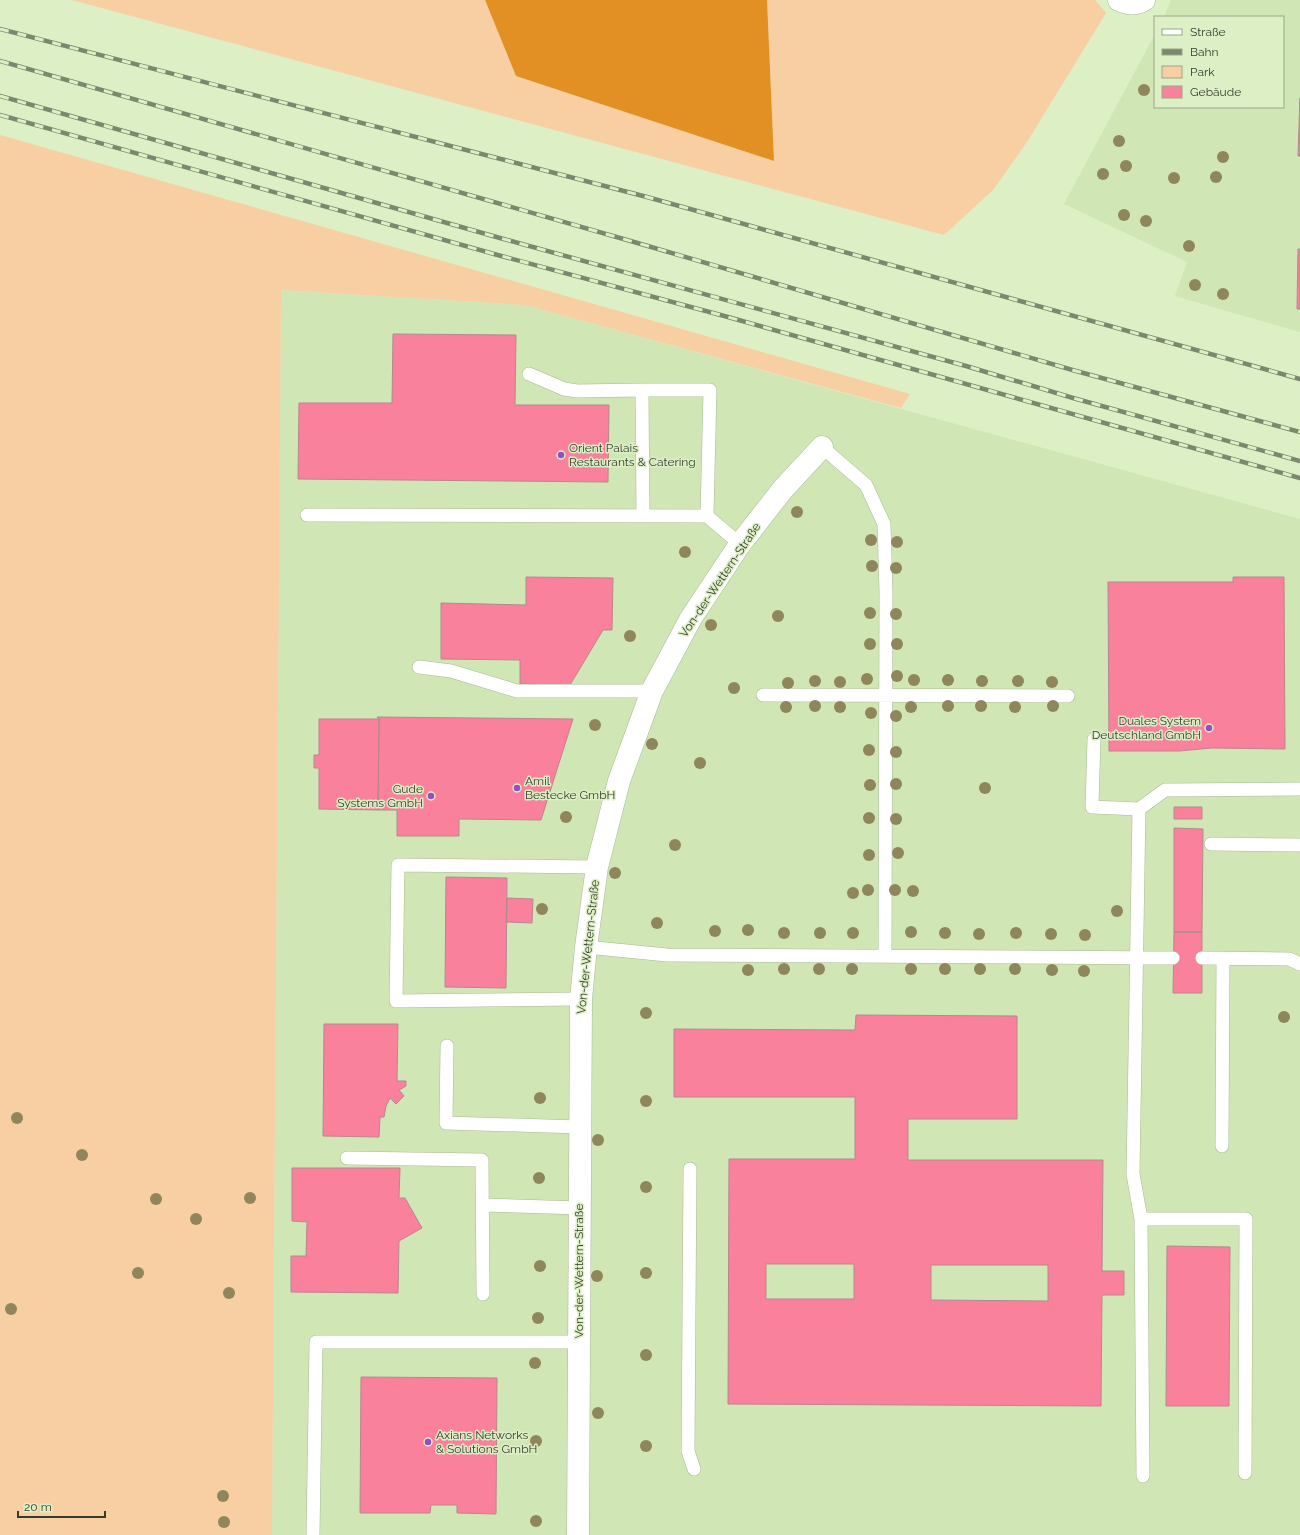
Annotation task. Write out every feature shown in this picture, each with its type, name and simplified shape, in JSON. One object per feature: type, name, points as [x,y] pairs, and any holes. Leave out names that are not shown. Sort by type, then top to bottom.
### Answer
[{"type":"street","points":[[1118,0],[1127,3],[1140,3],[1144,0]]},
{"type":"street","name":"Von-der-Wettern-Straße","points":[[578,1535],[581,1000],[586,947],[597,867],[618,781],[652,691],[691,618],[740,544],[783,489],[822,447]]},
{"type":"lane","points":[[529,374],[564,389],[577,391],[710,390],[707,516]]},
{"type":"lane","points":[[642,390],[643,515]]},
{"type":"lane","points":[[822,447],[866,485],[884,524],[885,956]]},
{"type":"lane","points":[[307,515],[707,516],[740,544]]},
{"type":"lane","points":[[419,667],[452,671],[517,691],[652,691]]},
{"type":"lane","points":[[763,695],[1068,696]]},
{"type":"lane","points":[[1094,739],[1092,807],[1139,809],[1165,790],[1300,790]]},
{"type":"lane","points":[[1139,809],[1133,1174],[1141,1219],[1143,1476]]},
{"type":"lane","points":[[1211,844],[1300,845]]},
{"type":"lane","points":[[581,1000],[396,1001],[398,865],[597,867]]},
{"type":"lane","points":[[586,947],[667,955],[1137,956],[1173,958]]},
{"type":"lane","points":[[1202,958],[1289,958],[1300,964]]},
{"type":"lane","points":[[1222,1146],[1223,958]]},
{"type":"lane","points":[[447,1046],[446,1123],[580,1127]]},
{"type":"lane","points":[[347,1158],[482,1160],[483,1294]]},
{"type":"lane","points":[[690,1169],[688,1451],[694,1469]]},
{"type":"lane","points":[[483,1205],[580,1208]]},
{"type":"lane","points":[[1141,1219],[1246,1220],[1245,1473]]},
{"type":"lane","points":[[313,1535],[316,1342],[579,1342]]},
{"type":"shaded area","points":[[485,0],[767,0],[774,161],[516,76]]},
{"type":"shaded area","points":[[1171,0],[1300,0],[1300,332],[1175,296],[1187,262],[1064,204],[1154,36],[1154,108],[1284,108],[1284,16],[1164,16]]},
{"type":"shaded area","points":[[281,290],[525,305],[1300,519],[1300,1535],[272,1535]]},
{"type":"green space","points":[[72,0],[485,0],[516,76],[774,161],[767,0],[1095,0],[1106,13],[1027,142],[993,190],[944,235]]},
{"type":"green space","points":[[0,135],[910,394],[901,408],[525,305],[281,290],[272,1535],[0,1535]]},
{"type":"building","points":[[1300,98],[1300,156],[1298,156]]},
{"type":"building","points":[[1298,249],[1300,249],[1300,309],[1297,309]]},
{"type":"building","points":[[393,334],[516,335],[515,405],[609,405],[608,482],[298,479],[299,403],[392,403]]},
{"type":"building","points":[[526,577],[613,578],[612,630],[603,630],[570,685],[520,684],[520,660],[441,659],[441,603],[526,605]]},
{"type":"building","points":[[1233,577],[1284,577],[1285,749],[1212,748],[1179,751],[1109,751],[1108,582],[1233,582]]},
{"type":"building","points":[[377,717],[573,719],[541,820],[459,819],[459,836],[397,836],[397,810],[378,810],[379,719]]},
{"type":"building","points":[[319,719],[379,719],[378,810],[319,809],[319,768],[314,768],[314,755],[319,755]]},
{"type":"building","points":[[1174,807],[1202,807],[1202,819],[1174,819]]},
{"type":"building","points":[[1174,828],[1203,829],[1202,932],[1174,932]]},
{"type":"building","points":[[446,877],[507,878],[506,988],[445,987]]},
{"type":"building","points":[[507,898],[533,899],[532,923],[506,922]]},
{"type":"building","points":[[1174,932],[1202,932],[1202,993],[1173,993]]},
{"type":"building","points":[[856,1015],[1017,1016],[1017,1119],[908,1119],[908,1160],[1103,1160],[1102,1271],[1124,1271],[1124,1295],[1102,1295],[1101,1406],[728,1404],[729,1159],[855,1159],[855,1097],[674,1097],[674,1029],[855,1030]],"holes":[[[766,1264],[854,1264],[854,1299],[766,1299]],[[931,1265],[1048,1265],[1048,1301],[931,1300]]]},
{"type":"building","points":[[324,1024],[398,1024],[397,1081],[406,1081],[406,1086],[399,1090],[404,1096],[396,1104],[390,1098],[386,1106],[384,1117],[380,1117],[379,1137],[323,1136]]},
{"type":"building","points":[[292,1168],[400,1168],[399,1198],[405,1198],[422,1228],[399,1241],[398,1293],[291,1292],[291,1256],[306,1256],[307,1222],[292,1221]]},
{"type":"building","points":[[1167,1246],[1230,1247],[1229,1406],[1166,1406]]},
{"type":"building","name":"Axians Networks & Solutions GmbH","points":[[361,1377],[497,1378],[496,1514],[457,1513],[457,1505],[431,1505],[430,1513],[360,1513]]},
{"type":"railway","points":[[0,29],[647,197],[1300,379]]},
{"type":"railway","points":[[0,61],[634,242],[1076,371],[1300,432]]},
{"type":"railway","points":[[0,96],[500,238],[966,366],[1073,398],[1300,461]]},
{"type":"railway","points":[[0,115],[494,254],[728,317],[1300,478]]},
{"type":"place","name":"Orient Palais Restaurants & Catering","points":[[561,455]]},
{"type":"place","name":"Duales System Deutschland GmbH","points":[[1209,728]]},
{"type":"place","name":"Amil Bestecke GmbH","points":[[517,788]]},
{"type":"place","name":"Gude Systems GmbH","points":[[431,796]]},
{"type":"place","name":"Axians Networks & Solutions GmbH","points":[[428,1442]]}]
